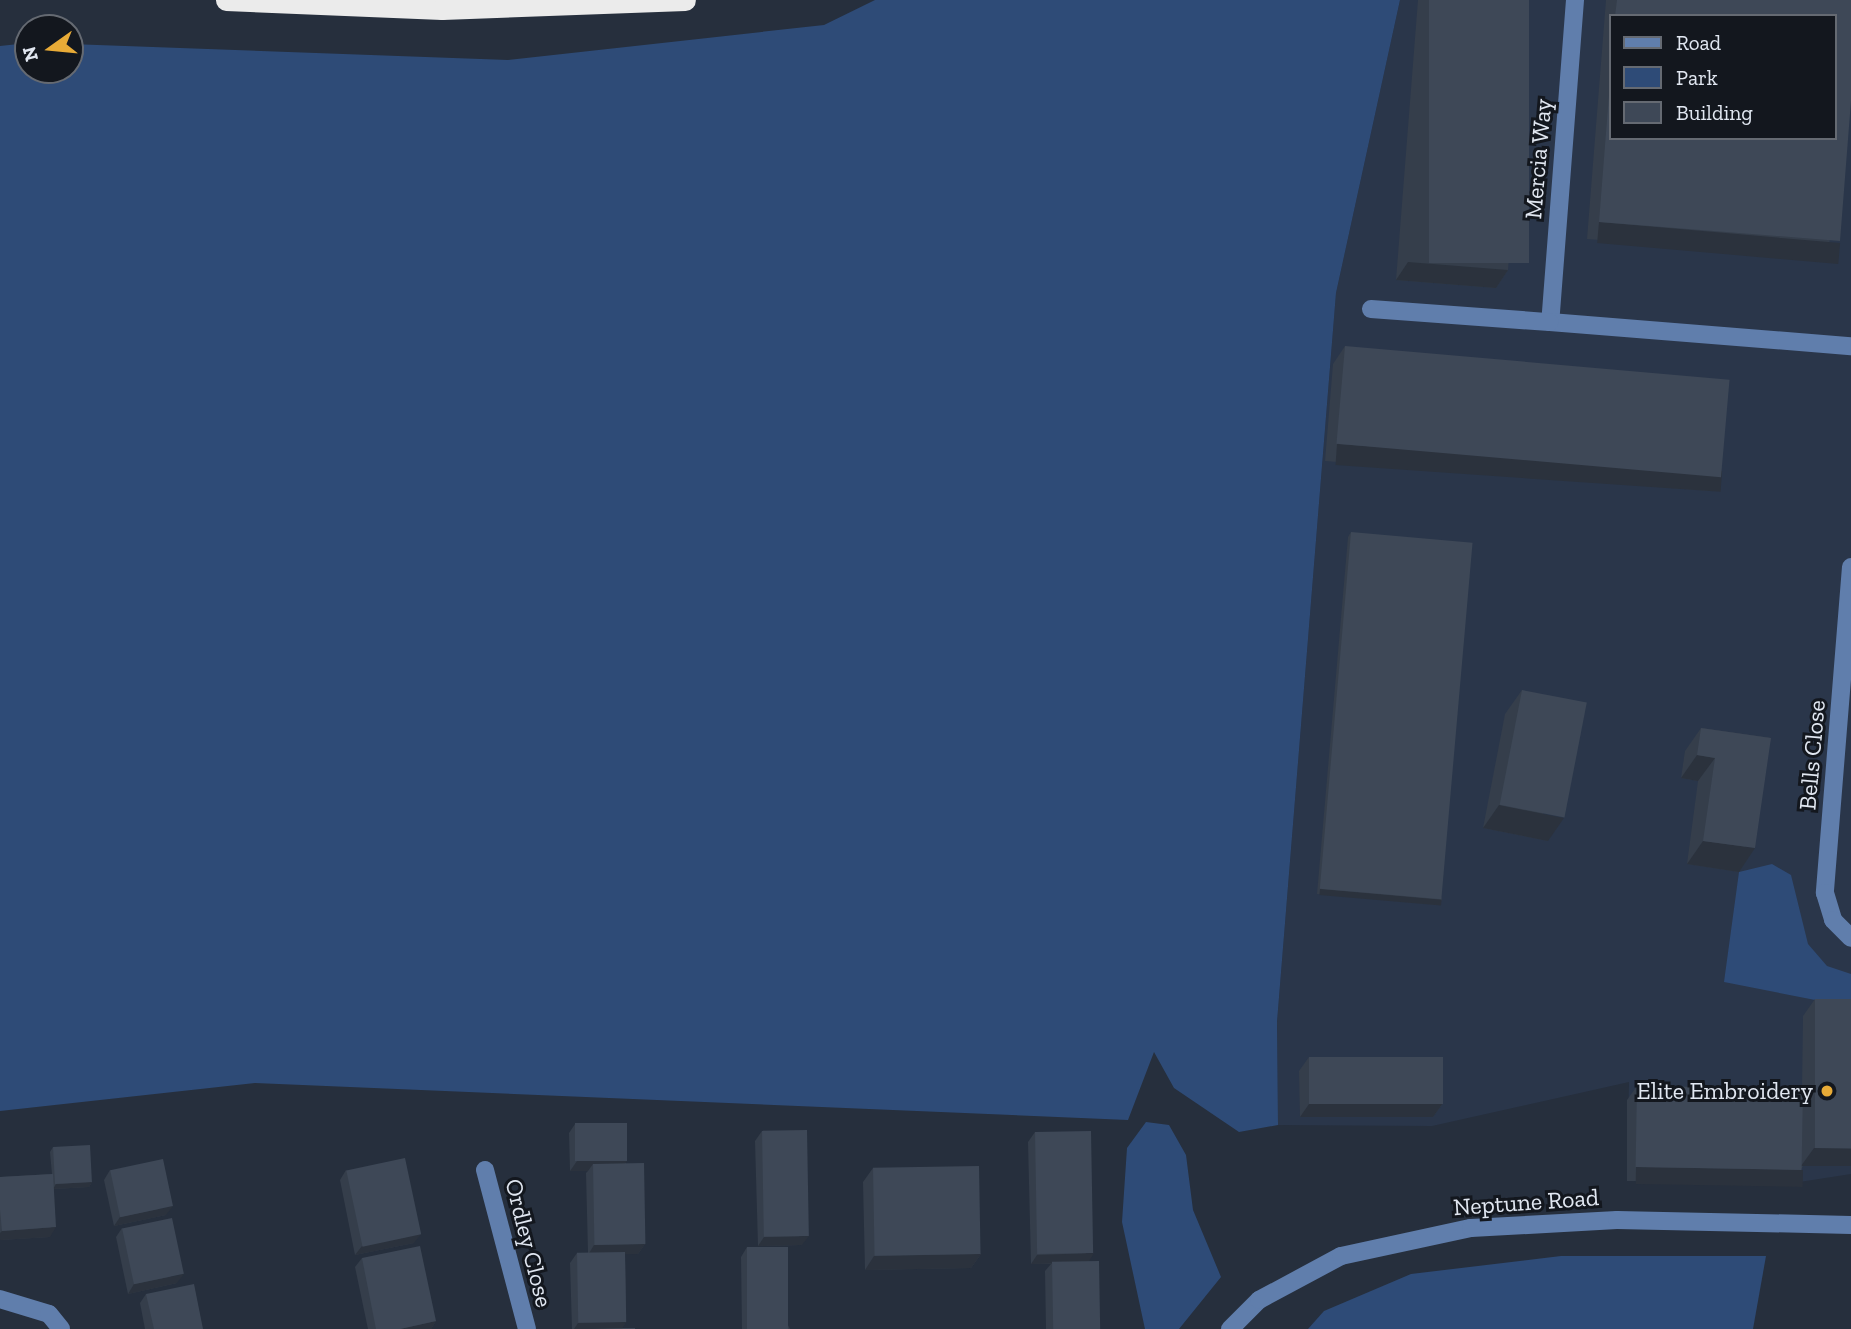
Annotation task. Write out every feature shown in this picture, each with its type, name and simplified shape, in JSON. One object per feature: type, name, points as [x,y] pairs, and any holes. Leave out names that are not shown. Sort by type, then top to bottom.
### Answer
[{"type":"highway","points":[[226,0],[442,9],[685,0]]},
{"type":"street","name":"Mercia Way","points":[[1550,322],[1575,0]]},
{"type":"street","points":[[1371,309],[1851,346]]},
{"type":"street","name":"Bells Close","points":[[1851,568],[1825,893],[1833,920],[1851,938]]},
{"type":"street","name":"Ordley Close","points":[[485,1170],[527,1329]]},
{"type":"street","name":"Neptune Road","points":[[1230,1329],[1259,1300],[1341,1256],[1471,1228],[1617,1220],[1851,1225]]},
{"type":"street","points":[[0,1299],[49,1314],[61,1329]]},
{"type":"shaded area","points":[[1400,0],[1851,0],[1851,1174],[1793,1183],[1627,1181],[1629,1082],[1432,1126],[1278,1125],[1277,1022],[1336,293]]},
{"type":"green space","points":[[875,0],[1400,0],[1336,293],[1277,1022],[1278,1125],[1239,1132],[1174,1088],[1154,1052],[1128,1120],[255,1083],[0,1111],[0,46],[14,44],[14,84],[84,84],[84,45],[508,60],[824,25]]},
{"type":"green space","points":[[1772,864],[1791,875],[1808,944],[1827,966],[1851,974],[1851,1007],[1724,982],[1739,872]]},
{"type":"green space","points":[[1146,1122],[1169,1125],[1186,1155],[1193,1210],[1221,1277],[1179,1329],[1145,1329],[1122,1222],[1127,1148]]},
{"type":"green space","points":[[1561,1256],[1766,1256],[1753,1329],[1308,1329],[1324,1311],[1411,1274]]},
{"type":"building","points":[[1429,0],[1529,0],[1529,263],[1429,263]]},
{"type":"building","points":[[1617,0],[1851,0],[1851,101],[1840,241],[1599,222],[1610,82],[1610,140],[1837,140],[1837,14],[1615,14]]},
{"type":"building","points":[[1345,346],[1730,380],[1721,477],[1336,444]]},
{"type":"building","points":[[1351,532],[1473,543],[1441,899],[1320,889]]},
{"type":"building","points":[[1522,690],[1587,703],[1564,817],[1500,805]]},
{"type":"building","points":[[1701,728],[1771,738],[1755,848],[1703,841],[1715,758],[1697,755]]},
{"type":"building","name":"Elite Embroidery","points":[[1815,999],[1851,999],[1851,1148],[1815,1148]]},
{"type":"building","points":[[1309,1057],[1443,1057],[1443,1104],[1309,1104]]},
{"type":"building","points":[[1637,1086],[1803,1089],[1802,1170],[1636,1167]]},
{"type":"building","points":[[575,1123],[627,1123],[627,1161],[575,1161]]},
{"type":"building","points":[[807,1130],[809,1236],[764,1237],[762,1131]]},
{"type":"building","points":[[1091,1131],[1093,1253],[1037,1254],[1035,1132]]},
{"type":"building","points":[[90,1145],[92,1182],[55,1184],[53,1147]]},
{"type":"building","points":[[405,1158],[421,1234],[363,1247],[346,1170]]},
{"type":"building","points":[[163,1159],[173,1206],[120,1217],[110,1170]]},
{"type":"building","points":[[644,1163],[645,1244],[594,1245],[593,1164]]},
{"type":"building","points":[[979,1166],[981,1254],[875,1256],[873,1168]]},
{"type":"building","points":[[53,1174],[56,1227],[2,1231],[0,1177]]},
{"type":"building","points":[[172,1218],[184,1274],[134,1284],[122,1229]]},
{"type":"building","points":[[420,1246],[436,1321],[400,1329],[376,1329],[362,1258]]},
{"type":"building","points":[[747,1247],[788,1247],[788,1329],[747,1329]]},
{"type":"building","points":[[625,1252],[626,1322],[578,1323],[577,1253]]},
{"type":"building","points":[[1099,1261],[1100,1329],[1053,1329],[1052,1262]]},
{"type":"building","points":[[194,1284],[203,1329],[154,1329],[146,1294]]},
{"type":"place","name":"Elite Embroidery","points":[[1827,1091]]}]
